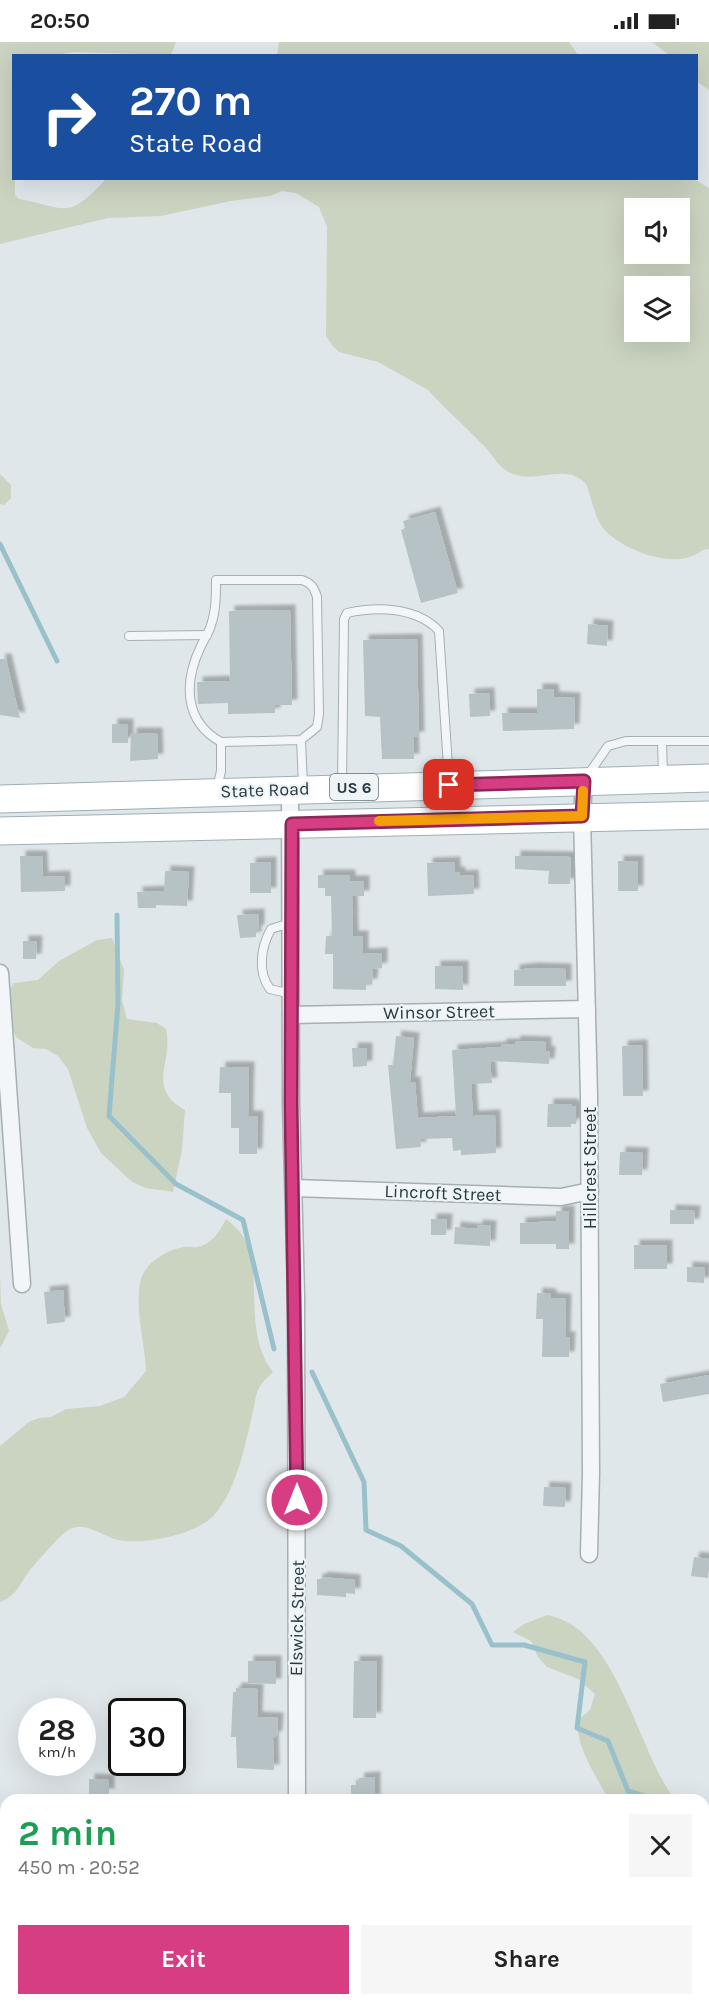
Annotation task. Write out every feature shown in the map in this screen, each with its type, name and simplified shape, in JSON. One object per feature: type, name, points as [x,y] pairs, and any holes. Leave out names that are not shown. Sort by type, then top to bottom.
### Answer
[{"type":"main road","name":"State Road","points":[[0,799],[709,778]]},
{"type":"main road","name":"State Road","points":[[0,831],[709,814]]},
{"type":"street","name":"Hillcrest Street","points":[[584,781],[582,816],[590,1191],[589,1554]]},
{"type":"street","name":"Elswick Street","points":[[297,789],[292,824],[290,922],[294,1188],[297,1794]]},
{"type":"street","points":[[0,973],[22,1284]]},
{"type":"street","name":"Winsor Street","points":[[291,1015],[587,1009]]},
{"type":"street","name":"Lincroft Street","points":[[294,1188],[561,1197],[590,1191]]},
{"type":"lane","points":[[216,580],[302,580],[310,583],[317,597],[319,714],[317,728],[301,740],[221,741],[211,736],[189,706],[191,672],[207,635],[215,605],[216,580]]},
{"type":"lane","points":[[342,788],[344,619],[347,613],[360,610],[410,613],[425,619],[439,631],[449,785]]},
{"type":"lane","points":[[129,636],[207,635]]},
{"type":"lane","points":[[297,789],[301,740]]},
{"type":"lane","points":[[216,791],[221,771],[221,741]]},
{"type":"lane","points":[[584,781],[608,746],[626,741],[709,741]]},
{"type":"lane","points":[[662,741],[663,780]]},
{"type":"lane","points":[[290,922],[271,929],[263,942],[262,964],[265,982],[270,989],[291,994]]},
{"type":"green space","points":[[0,42],[176,42],[171,54],[74,52],[12,54],[12,180],[15,180],[15,195],[19,199],[59,208],[75,206],[105,180],[695,180],[709,188],[709,549],[682,559],[670,559],[632,549],[603,528],[595,513],[586,484],[577,477],[558,474],[528,477],[507,471],[428,390],[378,362],[339,352],[326,336],[327,227],[319,207],[296,193],[282,191],[270,196],[231,201],[161,216],[108,218],[0,244]]},
{"type":"green space","points":[[279,42],[569,42],[577,54],[277,54]]},
{"type":"green space","points":[[652,42],[709,42],[709,90],[698,82],[698,54],[668,54]]},
{"type":"green space","points":[[0,474],[11,485],[11,498],[4,505],[0,504]]},
{"type":"green space","points":[[112,938],[124,970],[122,1000],[127,1019],[157,1023],[166,1029],[167,1053],[164,1083],[166,1092],[185,1110],[182,1150],[173,1192],[146,1188],[132,1182],[101,1153],[87,1128],[68,1069],[58,1056],[46,1049],[33,1048],[16,1037],[12,1029],[10,989],[14,983],[38,980],[59,961],[97,940]]},
{"type":"green space","points":[[226,1219],[240,1232],[248,1246],[254,1280],[258,1337],[263,1355],[273,1372],[258,1390],[235,1480],[223,1503],[208,1521],[170,1537],[141,1541],[118,1540],[86,1528],[73,1528],[63,1534],[48,1549],[14,1593],[0,1602],[0,1446],[29,1422],[39,1418],[51,1417],[66,1409],[100,1406],[124,1397],[146,1371],[139,1316],[140,1283],[145,1270],[156,1259],[170,1251],[198,1247],[207,1243]]},
{"type":"green space","points":[[0,1275],[1,1304],[9,1331],[0,1348]]},
{"type":"green space","points":[[547,1615],[571,1624],[591,1642],[623,1693],[661,1778],[671,1794],[606,1794],[588,1762],[578,1731],[577,1721],[590,1710],[595,1694],[578,1679],[547,1667],[538,1657],[531,1641],[513,1632],[524,1624]]},
{"type":"building","points":[[435,512],[458,593],[421,603],[401,530],[405,528],[403,521]]},
{"type":"building","points":[[290,610],[292,705],[275,705],[275,713],[228,714],[228,703],[198,704],[197,682],[230,681],[229,611]]},
{"type":"building","points":[[588,624],[608,626],[607,646],[587,644]]},
{"type":"building","points":[[417,639],[419,737],[413,737],[414,759],[382,759],[380,717],[365,716],[363,640]]},
{"type":"building","points":[[0,659],[6,659],[20,718],[0,715]]},
{"type":"building","points":[[537,689],[553,689],[554,697],[575,698],[574,729],[503,731],[502,713],[537,713]]},
{"type":"building","points":[[489,693],[490,716],[470,717],[469,694]]},
{"type":"building","points":[[112,724],[128,724],[128,743],[112,743]]},
{"type":"building","points":[[131,733],[157,733],[158,759],[130,761]]},
{"type":"building","points":[[20,856],[42,856],[43,877],[65,876],[65,891],[21,892]]},
{"type":"building","points":[[515,856],[571,857],[570,884],[548,884],[549,871],[515,869]]},
{"type":"building","points":[[618,861],[638,861],[638,891],[618,891]]},
{"type":"building","points":[[271,862],[271,893],[250,893],[250,863]]},
{"type":"building","points":[[455,862],[455,872],[460,872],[460,876],[473,875],[474,894],[428,896],[427,863]]},
{"type":"building","points":[[165,871],[189,872],[187,906],[156,905],[156,908],[138,908],[137,892],[164,891]]},
{"type":"building","points":[[318,875],[350,875],[350,881],[364,881],[364,896],[352,896],[353,936],[363,936],[363,954],[382,953],[382,968],[373,969],[372,984],[366,984],[366,990],[333,989],[333,954],[325,954],[326,936],[332,936],[331,896],[325,896],[325,888],[318,888]]},
{"type":"building","points":[[259,914],[259,930],[256,930],[256,937],[240,938],[237,915]]},
{"type":"building","points":[[23,941],[37,941],[36,959],[23,959]]},
{"type":"building","points":[[435,966],[463,966],[463,990],[435,989]]},
{"type":"building","points":[[566,969],[566,986],[514,986],[514,970]]},
{"type":"building","points":[[396,1036],[414,1038],[410,1082],[415,1082],[418,1118],[456,1116],[452,1050],[501,1047],[501,1044],[515,1044],[515,1041],[546,1042],[546,1051],[550,1052],[549,1064],[490,1061],[492,1083],[471,1084],[473,1116],[495,1115],[496,1153],[461,1155],[461,1150],[453,1151],[452,1138],[420,1139],[421,1147],[396,1149],[388,1065],[393,1065]]},
{"type":"building","points":[[642,1045],[643,1096],[623,1096],[622,1046]]},
{"type":"building","points":[[352,1048],[367,1048],[367,1066],[353,1067]]},
{"type":"building","points":[[220,1067],[249,1067],[248,1116],[258,1116],[257,1154],[239,1154],[239,1128],[231,1128],[231,1093],[219,1093]]},
{"type":"building","points":[[548,1104],[576,1106],[576,1124],[571,1124],[571,1127],[547,1127]]},
{"type":"building","points":[[620,1152],[643,1153],[642,1175],[619,1175]]},
{"type":"building","points":[[670,1210],[695,1211],[694,1224],[670,1224]]},
{"type":"building","points":[[556,1211],[569,1211],[569,1249],[556,1249],[556,1244],[520,1244],[520,1223],[556,1221]]},
{"type":"building","points":[[431,1219],[447,1219],[446,1235],[431,1235]]},
{"type":"building","points":[[477,1225],[491,1226],[490,1246],[454,1244],[455,1227],[477,1229]]},
{"type":"building","points":[[634,1245],[667,1245],[667,1269],[634,1269]]},
{"type":"building","points":[[687,1267],[705,1268],[704,1283],[687,1282]]},
{"type":"building","points":[[63,1290],[65,1322],[47,1324],[44,1292]]},
{"type":"building","points":[[537,1293],[551,1294],[551,1298],[566,1299],[565,1337],[570,1337],[569,1357],[542,1357],[543,1319],[536,1319]]},
{"type":"building","points":[[709,1375],[709,1394],[663,1402],[660,1384]]},
{"type":"building","points":[[544,1487],[566,1488],[565,1507],[543,1506]]},
{"type":"building","points":[[694,1557],[709,1559],[708,1578],[691,1576]]},
{"type":"building","points":[[322,1577],[355,1580],[355,1594],[346,1593],[346,1597],[317,1595],[317,1579],[322,1579]]},
{"type":"building","points":[[248,1661],[276,1661],[276,1684],[248,1683]]},
{"type":"building","points":[[354,1661],[377,1661],[376,1718],[353,1718]]},
{"type":"building","points":[[236,1688],[258,1689],[257,1717],[278,1718],[277,1735],[273,1738],[274,1770],[237,1768],[236,1737],[231,1737],[233,1692],[236,1692]]},
{"type":"building","points":[[375,1777],[375,1794],[351,1794],[351,1785],[358,1785],[359,1778]]},
{"type":"building","points":[[89,1779],[109,1780],[109,1794],[89,1794]]},
{"type":"waterway","points":[[0,544],[57,661]]},
{"type":"waterway","points":[[117,915],[118,1004],[109,1116],[176,1184],[243,1220],[274,1349]]},
{"type":"waterway","points":[[312,1372],[364,1482],[366,1530],[401,1546],[472,1604],[492,1645],[524,1645],[585,1662],[577,1728],[608,1741],[628,1791],[638,1794]]},
{"type":"slow traffic","points":[[379,821],[582,816],[583,791]]},
{"type":"route","points":[[297,1500],[296,1275],[291,1103],[292,824],[582,816],[584,781],[449,785]]}]
